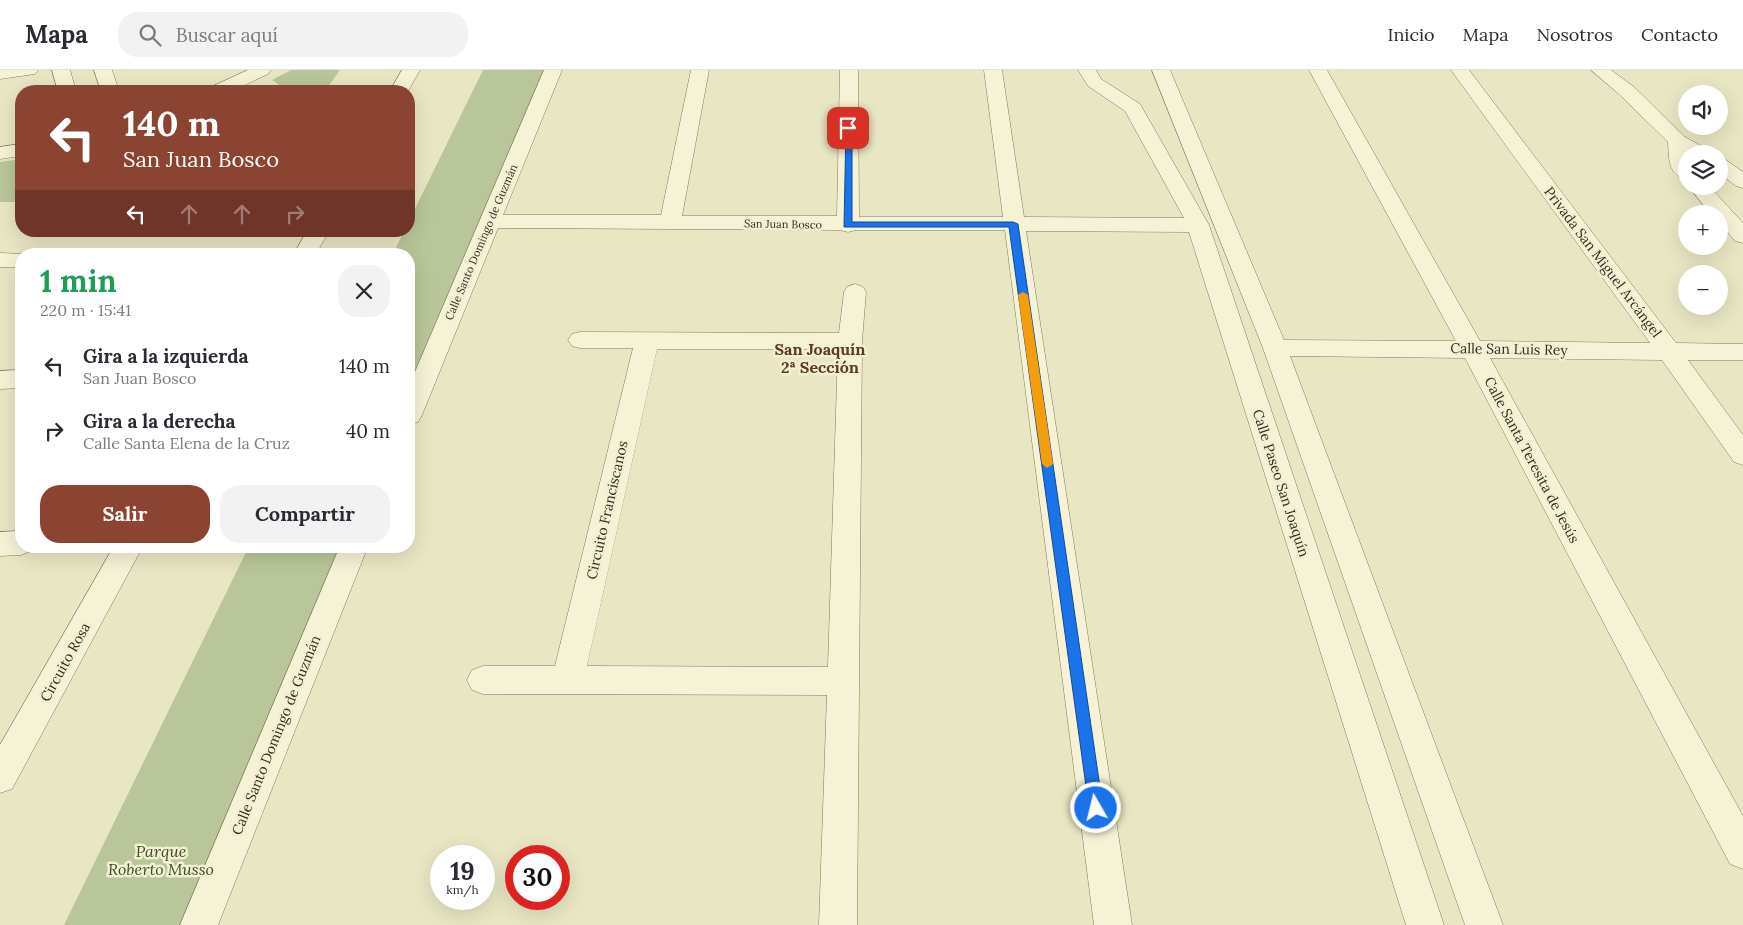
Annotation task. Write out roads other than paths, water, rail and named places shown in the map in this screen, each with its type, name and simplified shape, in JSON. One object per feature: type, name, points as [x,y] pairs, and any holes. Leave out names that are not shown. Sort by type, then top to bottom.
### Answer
[{"type":"street","points":[[0,74],[29,70]]},
{"type":"street","points":[[61,70],[65,85]]},
{"type":"street","points":[[103,70],[108,85]]},
{"type":"street","points":[[231,85],[262,70]]},
{"type":"street","points":[[402,85],[411,70]]},
{"type":"street","name":"Calle Santo Domingo de Guzmán","points":[[415,400],[553,70]]},
{"type":"street","points":[[670,222],[700,70]]},
{"type":"street","points":[[848,225],[849,70]]},
{"type":"street","points":[[992,70],[1113,925]]},
{"type":"street","name":"Calle Paseo San Joaquín","points":[[1087,70],[1094,82],[1133,108],[1198,225],[1425,925]]},
{"type":"street","points":[[1161,70],[1275,348],[1484,925]]},
{"type":"street","name":"Calle Santa Teresita de Jesús","points":[[1318,70],[1472,348],[1743,851]]},
{"type":"street","name":"Privada San Miguel Arcángel","points":[[1460,70],[1743,455]]},
{"type":"street","points":[[1600,70],[1627,92],[1678,142],[1684,145]]},
{"type":"street","points":[[0,152],[15,151]]},
{"type":"street","points":[[1728,171],[1743,182]]},
{"type":"street","points":[[1706,195],[1743,236]]},
{"type":"street","name":"San Juan Bosco","points":[[489,221],[848,225],[1198,225]]},
{"type":"street","points":[[308,248],[315,237]]},
{"type":"street","points":[[0,260],[15,260]]},
{"type":"street","points":[[838,925],[850,341],[856,292]]},
{"type":"street","points":[[580,340],[850,341]]},
{"type":"street","name":"Circuito Franciscanos","points":[[568,679],[647,341]]},
{"type":"street","name":"Calle San Luis Rey","points":[[1275,348],[1472,348],[1743,352]]},
{"type":"street","points":[[0,380],[15,379]]},
{"type":"street","points":[[0,544],[15,543]]},
{"type":"street","name":"Circuito Rosa","points":[[0,777],[125,553]]},
{"type":"street","name":"Calle Santo Domingo de Guzmán","points":[[199,925],[351,553]]},
{"type":"street","points":[[483,680],[844,681]]},
{"type":"district","name":"San Joaquín 2ª Sección","points":[[820,358]]},
{"type":"park label","name":"Parque Roberto Musso","points":[[161,860]]}]
